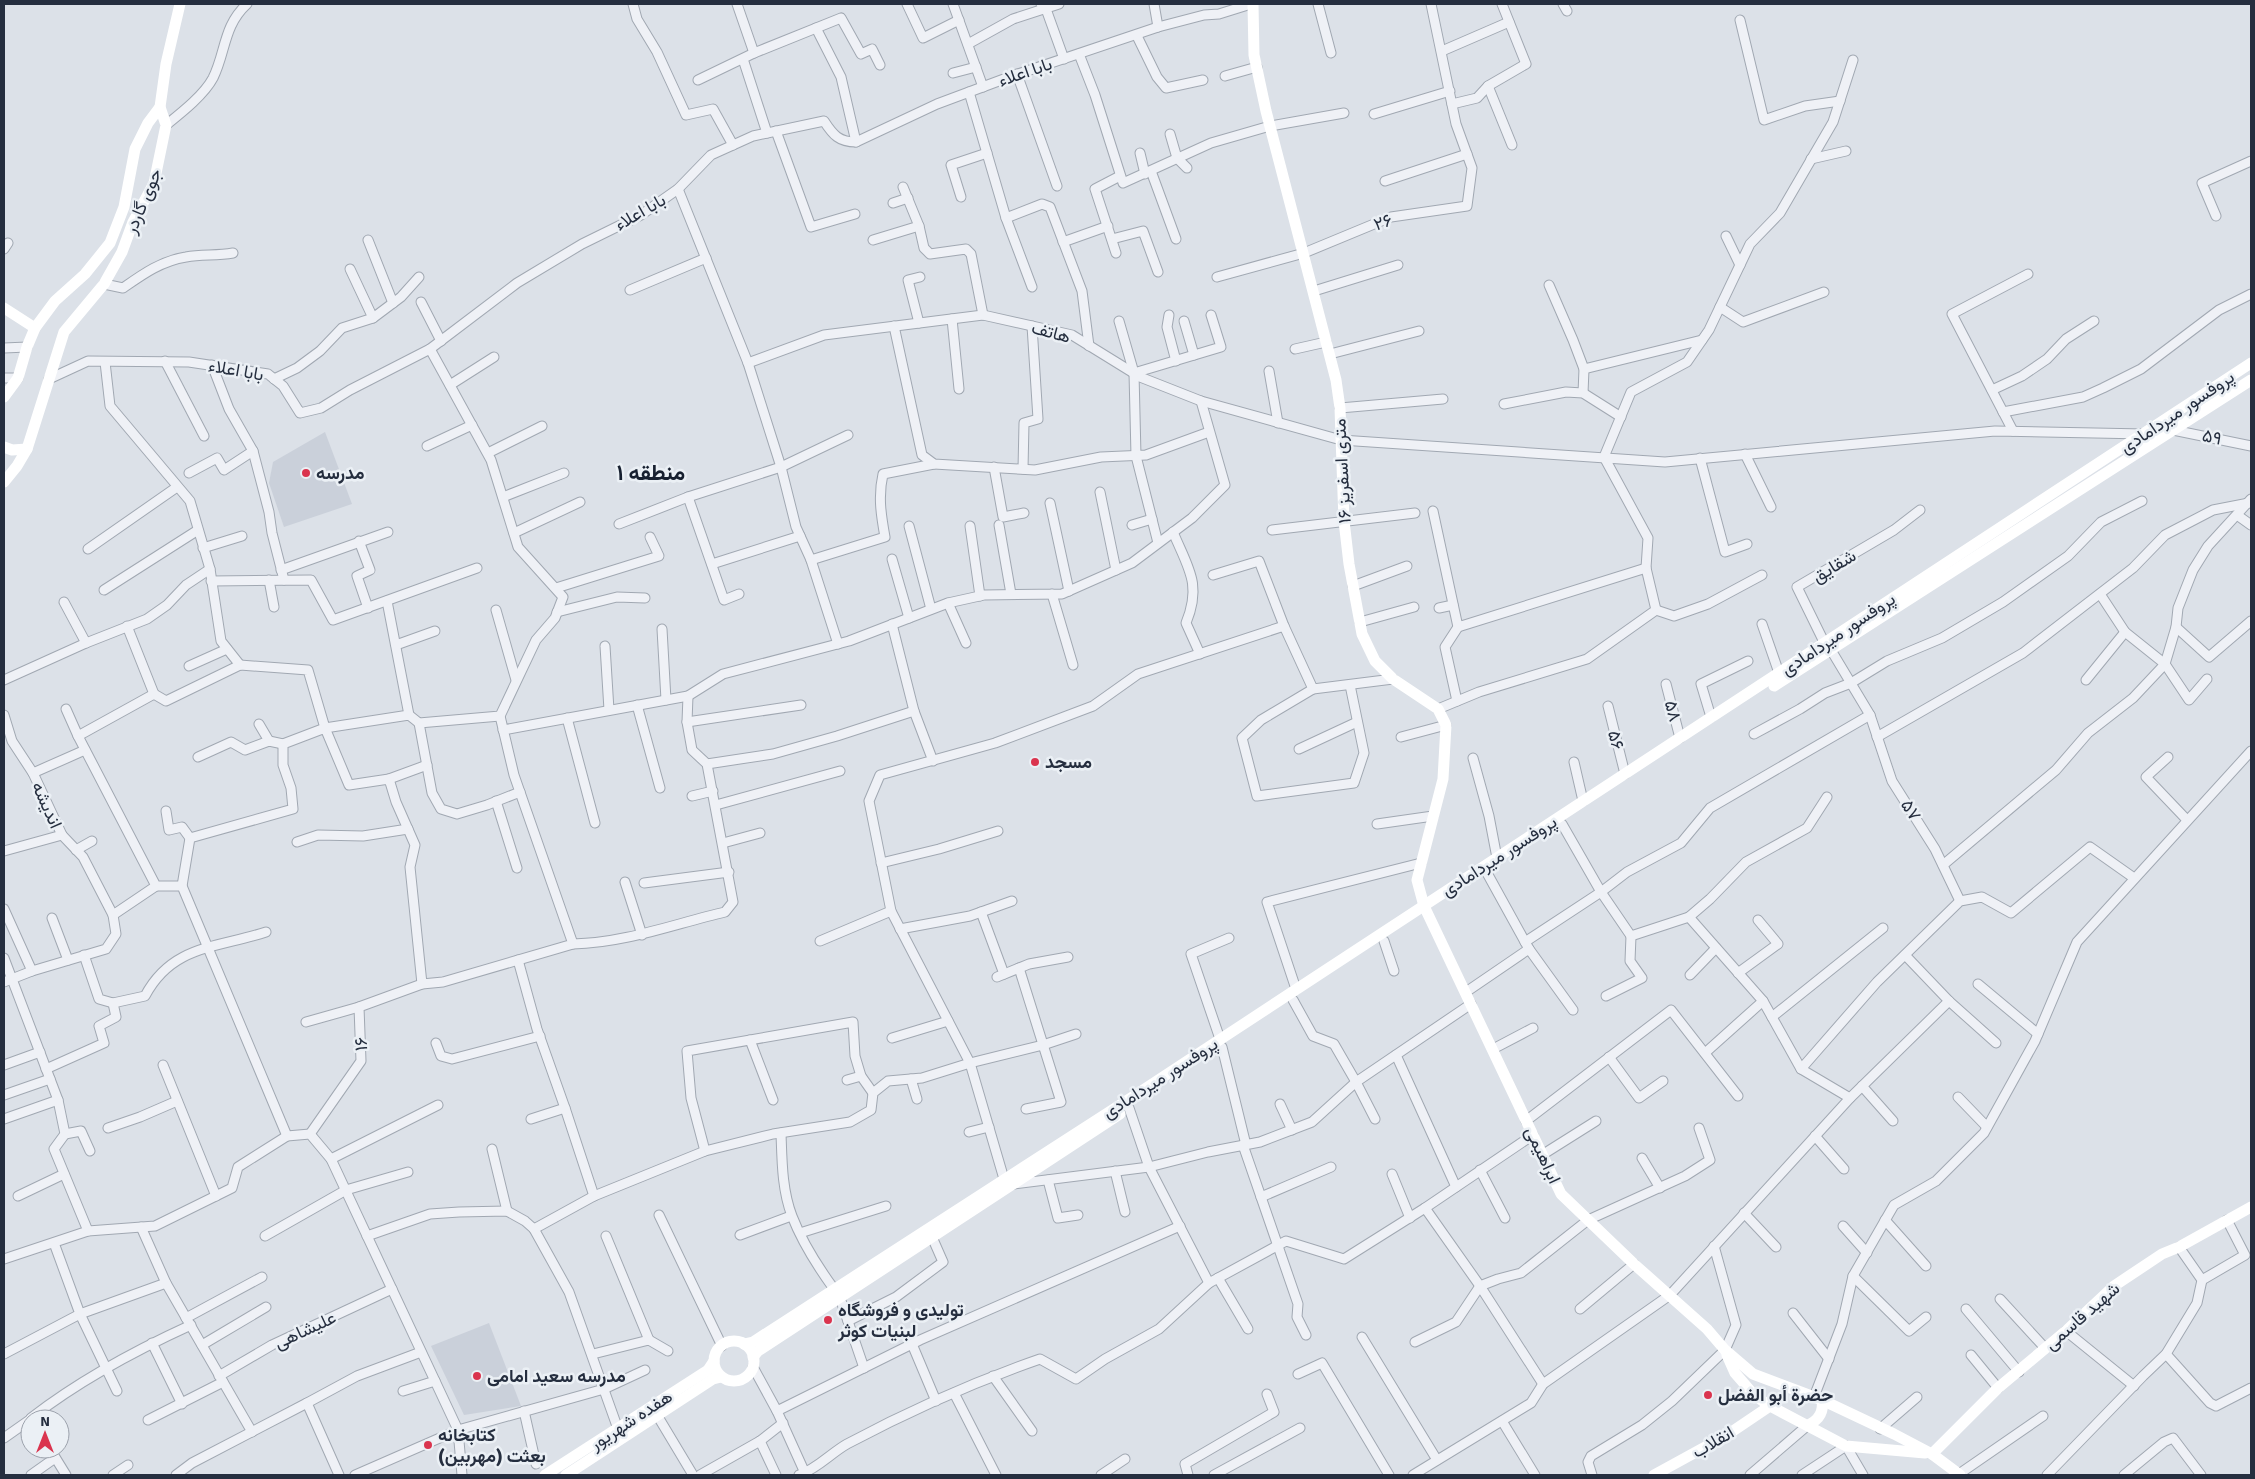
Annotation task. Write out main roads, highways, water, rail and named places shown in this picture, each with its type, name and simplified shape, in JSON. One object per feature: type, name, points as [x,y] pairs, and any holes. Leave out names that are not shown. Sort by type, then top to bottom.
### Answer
[{"type":"main road","points":[[160,107],[166,64],[180,4]]},
{"type":"main road","name":"۱۶ متری اسفریز","points":[[1252,4],[1254,55],[1270,126],[1330,354],[1340,408],[1344,521],[1362,634],[1375,661],[1393,679],[1438,709],[1446,725],[1443,779],[1417,880],[1426,909]]},
{"type":"main road","name":"جوی گاردر","points":[[4,482],[17,466],[27,449],[64,332],[104,284],[122,252],[133,222],[154,183],[166,125],[160,107]]},
{"type":"main road","name":"جوی گاردر","points":[[4,397],[18,378],[35,328],[55,300],[85,274],[110,243],[124,207],[135,149],[148,123],[160,107]]},
{"type":"main road","points":[[85,274],[104,284]]},
{"type":"main road","points":[[4,308],[35,328]]},
{"type":"main road","name":"پروفسور میردامادی","points":[[754,1362],[758,1351],[837,1294],[1426,909],[1487,873],[1562,824],[2251,363]]},
{"type":"main road","name":"پروفسور میردامادی","points":[[1294,995],[1384,941],[1497,858],[1711,717],[1780,673],[1828,646],[2251,380]]},
{"type":"main road","points":[[4,447],[12,450],[27,449]]},
{"type":"main road","name":"ابراهیمی","points":[[1426,909],[1561,1194],[1634,1264],[1707,1329],[1724,1350]]},
{"type":"main road","name":"پروفسور میردامادی","points":[[744,1344],[752,1342],[837,1294],[932,1237],[1009,1182]]},
{"type":"main road","name":"شهید قاسمی","points":[[1932,1454],[1998,1388],[2066,1331],[2114,1286],[2162,1254],[2179,1247],[2251,1207]]},
{"type":"main road","points":[[732,1342],[744,1344],[750,1348],[754,1362],[746,1378],[733,1382],[721,1377],[717,1372],[714,1361],[716,1353],[722,1346],[732,1342]]},
{"type":"main road","points":[[1724,1350],[1757,1376],[1818,1399],[1880,1428],[1932,1454],[1960,1475]]},
{"type":"main road","points":[[1724,1350],[1744,1385],[1770,1406],[1846,1446],[1932,1454]]},
{"type":"main road","name":"هفده شهریور","points":[[545,1475],[708,1370],[714,1361]]},
{"type":"main road","name":"هفده شهریور","points":[[566,1475],[713,1379],[721,1377]]},
{"type":"main road","points":[[1808,1425],[1819,1418],[1823,1406],[1818,1399]]},
{"type":"main road","name":"انقلاب","points":[[1654,1475],[1727,1436],[1770,1406]]},
{"type":"place","name":"مدرسه","points":[[306,473]]},
{"type":"place","name":"مسجد","points":[[1035,762]]},
{"type":"place","name":"تولیدی و فروشگاه لبنیات کوثر","points":[[828,1320]]},
{"type":"place","name":"مدرسه سعید امامی","points":[[477,1376]]},
{"type":"place","name":"حضرة أبو الفضل","points":[[1708,1395]]},
{"type":"place","name":"کتابخانه بعثت (مهربین)","points":[[428,1445]]},
{"type":"district","name":"منطقه ۱","points":[[651,472]]}]
